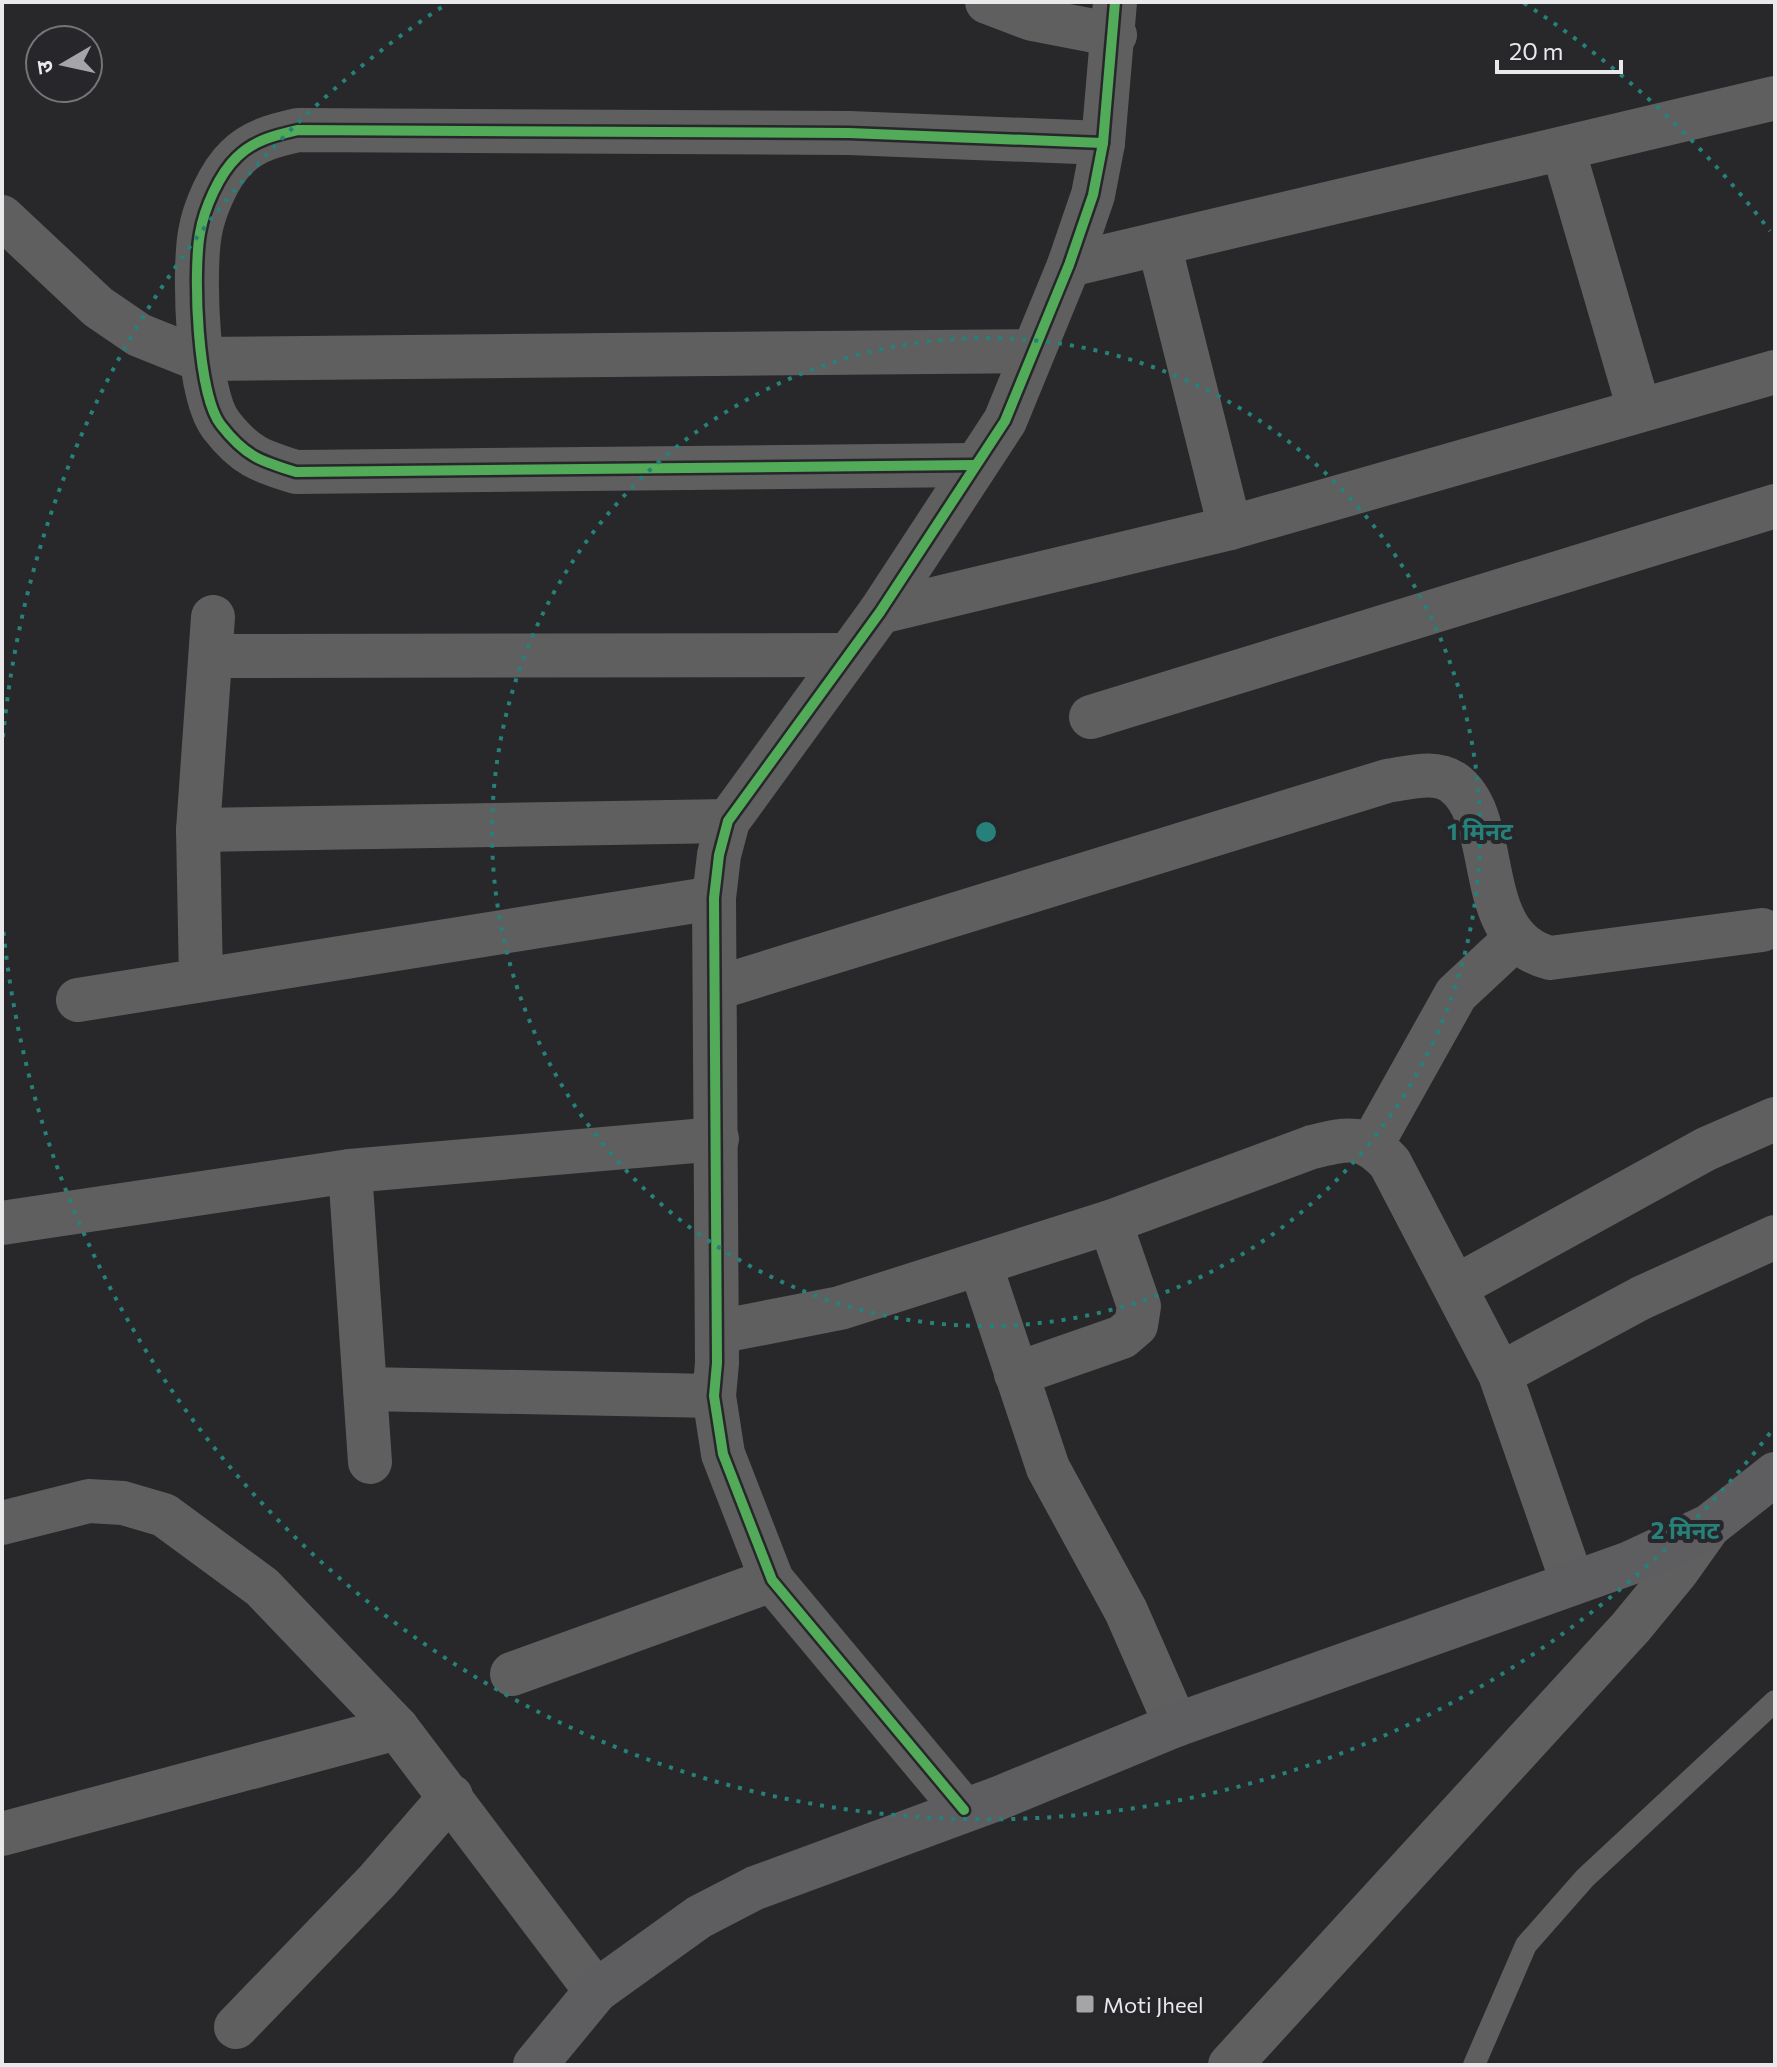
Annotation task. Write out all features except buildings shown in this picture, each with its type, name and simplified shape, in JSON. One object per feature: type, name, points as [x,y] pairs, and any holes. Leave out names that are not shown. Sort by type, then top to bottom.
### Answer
[{"type":"highway","points":[[535,2065],[596,1991],[699,1917],[755,1888],[964,1810],[1176,1725],[1572,1581],[1630,1563],[1709,1526],[1775,1474]]},
{"type":"street","points":[[964,1810],[772,1580],[723,1454],[714,1396],[717,1332],[717,988],[714,898],[719,855],[728,821],[880,612],[1005,421],[1069,265],[1093,195],[1103,143],[1115,19],[1032,19],[987,2]]},
{"type":"street","points":[[1069,265],[1775,98]]},
{"type":"street","points":[[974,465],[296,472],[253,459],[218,423],[199,359],[200,233],[217,187],[237,157],[266,137],[298,130],[727,132],[1103,143]]},
{"type":"street","points":[[1563,149],[1639,409]]},
{"type":"street","points":[[2,217],[98,307],[139,335],[199,359],[1033,351]]},
{"type":"street","points":[[1159,244],[1230,528]]},
{"type":"street","points":[[880,612],[1230,528],[1775,372]]},
{"type":"street","points":[[1091,717],[1775,506]]},
{"type":"street","points":[[201,980],[198,830],[212,636],[848,655]]},
{"type":"street","points":[[717,988],[1387,781],[1424,775],[1453,781],[1470,802],[1501,912],[1515,939],[1532,953],[1550,958],[1762,930]]},
{"type":"street","points":[[198,830],[728,821]]},
{"type":"street","points":[[78,1000],[714,898]]},
{"type":"street","points":[[1372,1144],[1456,994],[1515,939]]},
{"type":"street","points":[[1457,1286],[1706,1149],[1775,1119]]},
{"type":"street","points":[[2,1223],[350,1171],[717,1139]]},
{"type":"street","points":[[717,1332],[840,1308],[1110,1222],[1312,1147],[1341,1140],[1372,1144],[1390,1163],[1457,1286],[1500,1374],[1572,1581]]},
{"type":"street","points":[[350,1171],[370,1462]]},
{"type":"street","points":[[1016,1374],[1122,1337],[1136,1325],[1139,1306],[1110,1222]]},
{"type":"street","points":[[1500,1374],[1641,1298],[1775,1237]]},
{"type":"street","points":[[980,1264],[1048,1468],[1126,1611],[1176,1725]]},
{"type":"street","points":[[365,1389],[714,1396]]},
{"type":"street","points":[[2,1523],[89,1501],[123,1503],[164,1515],[262,1587],[397,1728],[596,1991]]},
{"type":"street","points":[[1230,2065],[1631,1627],[1709,1526]]},
{"type":"street","points":[[512,1674],[772,1580]]},
{"type":"street","points":[[2,1834],[397,1728]]},
{"type":"street","points":[[236,2027],[377,1881],[451,1796]]},
{"type":"lane","points":[[1474,2065],[1526,1945],[1585,1878],[1775,1701]]},
{"type":"cycle path","points":[[964,1810],[772,1580],[723,1454],[714,1396],[717,1363],[714,898],[719,855],[728,821],[880,612],[1005,421],[1069,265],[1093,195],[1103,143],[1115,2]]},
{"type":"cycle path","points":[[974,465],[296,472],[283,468],[246,451],[221,425],[213,410],[202,361],[197,303],[198,251],[205,213],[218,182],[237,157],[258,142],[298,130],[849,133],[1103,143]]},
{"type":"place","name":"Moti Jheel","points":[[1085,2004]]}]
